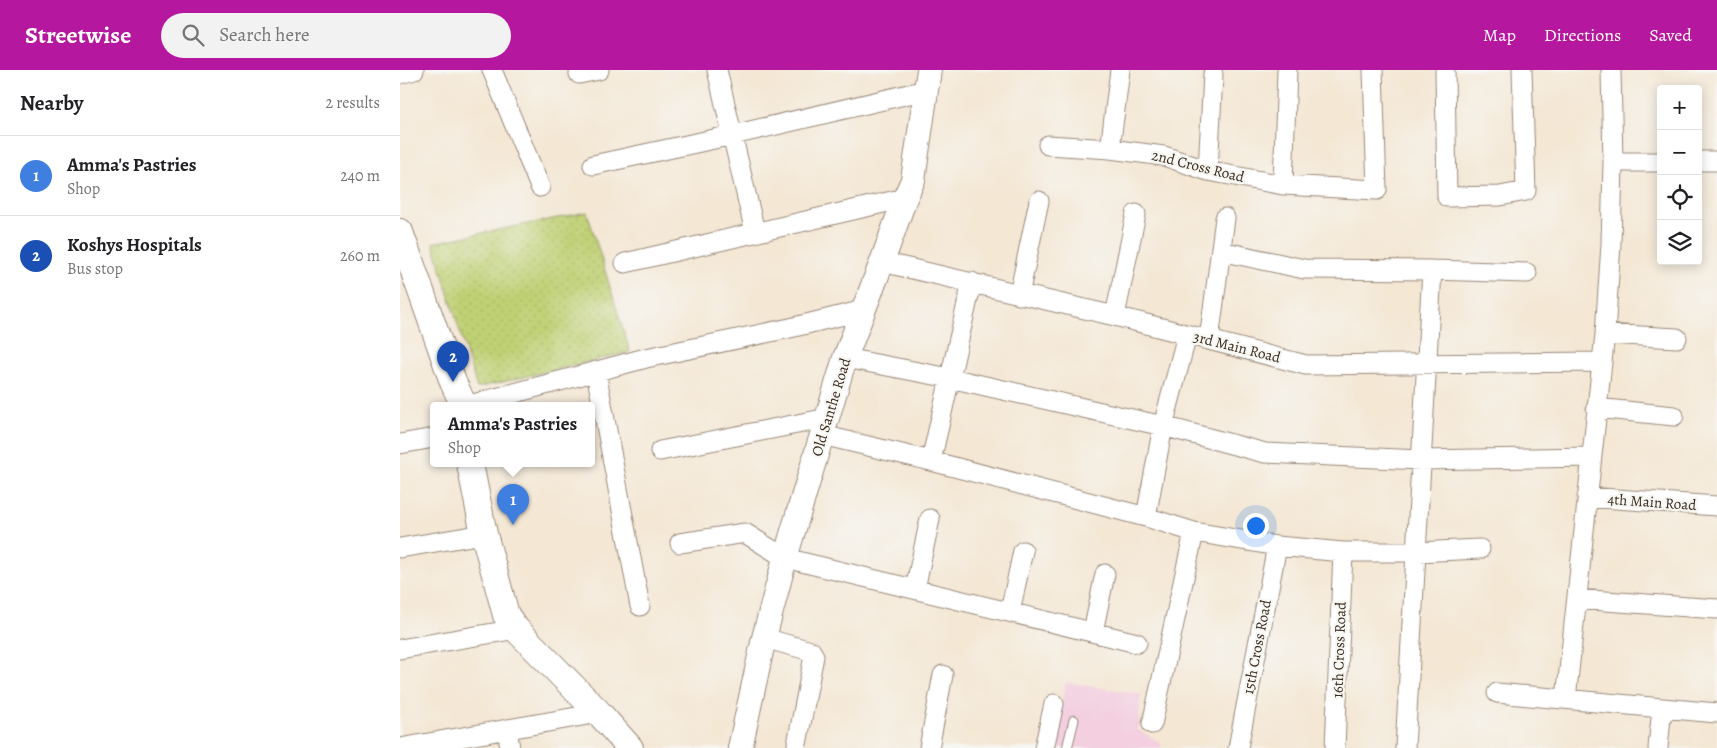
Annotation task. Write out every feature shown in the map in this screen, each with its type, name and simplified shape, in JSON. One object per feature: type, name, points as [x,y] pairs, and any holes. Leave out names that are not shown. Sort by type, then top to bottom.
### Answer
[{"type":"main road","points":[[400,232],[453,382],[463,402]]},
{"type":"main road","points":[[471,467],[484,534],[506,616],[516,629],[599,713],[630,748]]},
{"type":"street","points":[[400,74],[414,70]]},
{"type":"street","points":[[492,70],[540,187]]},
{"type":"street","points":[[579,74],[599,70]]},
{"type":"street","points":[[718,70],[755,232]]},
{"type":"street","points":[[1110,149],[1120,70]]},
{"type":"street","points":[[1283,185],[1287,70]]},
{"type":"street","name":"2nd Cross Road","points":[[1048,145],[1110,149],[1164,156],[1208,171],[1283,185],[1377,190],[1373,70]]},
{"type":"street","points":[[1445,70],[1447,197],[1500,196],[1526,192],[1522,70]]},
{"type":"street","points":[[1566,699],[1605,334],[1611,244],[1613,162],[1611,70]]},
{"type":"street","points":[[1208,171],[1213,74]]},
{"type":"street","points":[[593,164],[732,135],[927,80]]},
{"type":"street","name":"Old Santhe Road","points":[[740,748],[764,638],[785,558],[845,358],[913,180],[927,80]]},
{"type":"street","points":[[1702,161],[1717,161]]},
{"type":"street","points":[[1613,162],[1657,162]]},
{"type":"street","points":[[625,263],[905,198]]},
{"type":"street","points":[[1019,295],[1040,201]]},
{"type":"street","points":[[1115,316],[1136,214]]},
{"type":"street","points":[[1209,340],[1225,218]]},
{"type":"street","points":[[1221,251],[1304,269],[1527,273]]},
{"type":"street","name":"3rd Main Road","points":[[882,262],[1115,316],[1306,365],[1601,362]]},
{"type":"street","points":[[1405,748],[1432,270]]},
{"type":"street","points":[[931,461],[972,282]]},
{"type":"street","points":[[480,402],[646,358],[790,328],[864,310]]},
{"type":"street","points":[[1605,334],[1677,338]]},
{"type":"street","points":[[1146,517],[1163,426],[1187,335]]},
{"type":"street","points":[[845,358],[950,378],[1163,426],[1265,453],[1422,460],[1591,457]]},
{"type":"street","points":[[596,372],[640,606]]},
{"type":"street","points":[[1596,408],[1674,416]]},
{"type":"street","points":[[660,451],[825,426],[931,461],[1146,517],[1194,532],[1277,546],[1343,552],[1416,552],[1480,549]]},
{"type":"street","points":[[400,444],[430,439]]},
{"type":"street","name":"4th Main Road","points":[[1587,497],[1717,506]]},
{"type":"street","points":[[915,589],[930,519]]},
{"type":"street","points":[[1152,724],[1194,532]]},
{"type":"street","points":[[680,543],[746,533],[785,558],[1137,643]]},
{"type":"street","points":[[400,548],[484,534]]},
{"type":"street","name":"15th Cross Road","points":[[1238,748],[1277,546]]},
{"type":"street","points":[[1010,612],[1023,551]]},
{"type":"street","name":"16th Cross Road","points":[[1335,748],[1343,552]]},
{"type":"street","points":[[1093,632],[1105,574]]},
{"type":"street","points":[[1577,600],[1717,609]]},
{"type":"street","points":[[400,649],[516,629]]},
{"type":"street","points":[[764,638],[810,651],[814,656],[797,744]]},
{"type":"street","points":[[929,748],[943,676]]},
{"type":"street","points":[[1497,693],[1717,713]]},
{"type":"street","points":[[1044,748],[1054,704]]},
{"type":"street","points":[[1658,748],[1662,708]]},
{"type":"street","points":[[400,748],[599,713]]},
{"type":"street","points":[[507,729],[510,748]]},
{"type":"lane","points":[[1067,748],[1074,720]]},
{"type":"shaded area","points":[[1066,682],[1141,694],[1138,730],[1161,743],[1161,748],[1050,748]]},
{"type":"green space","points":[[587,212],[630,352],[477,388],[433,243]]},
{"type":"place","name":"Koshys Hospitals","points":[[453,382]]},
{"type":"place","name":"Amma's Pastries","points":[[513,525]]}]
